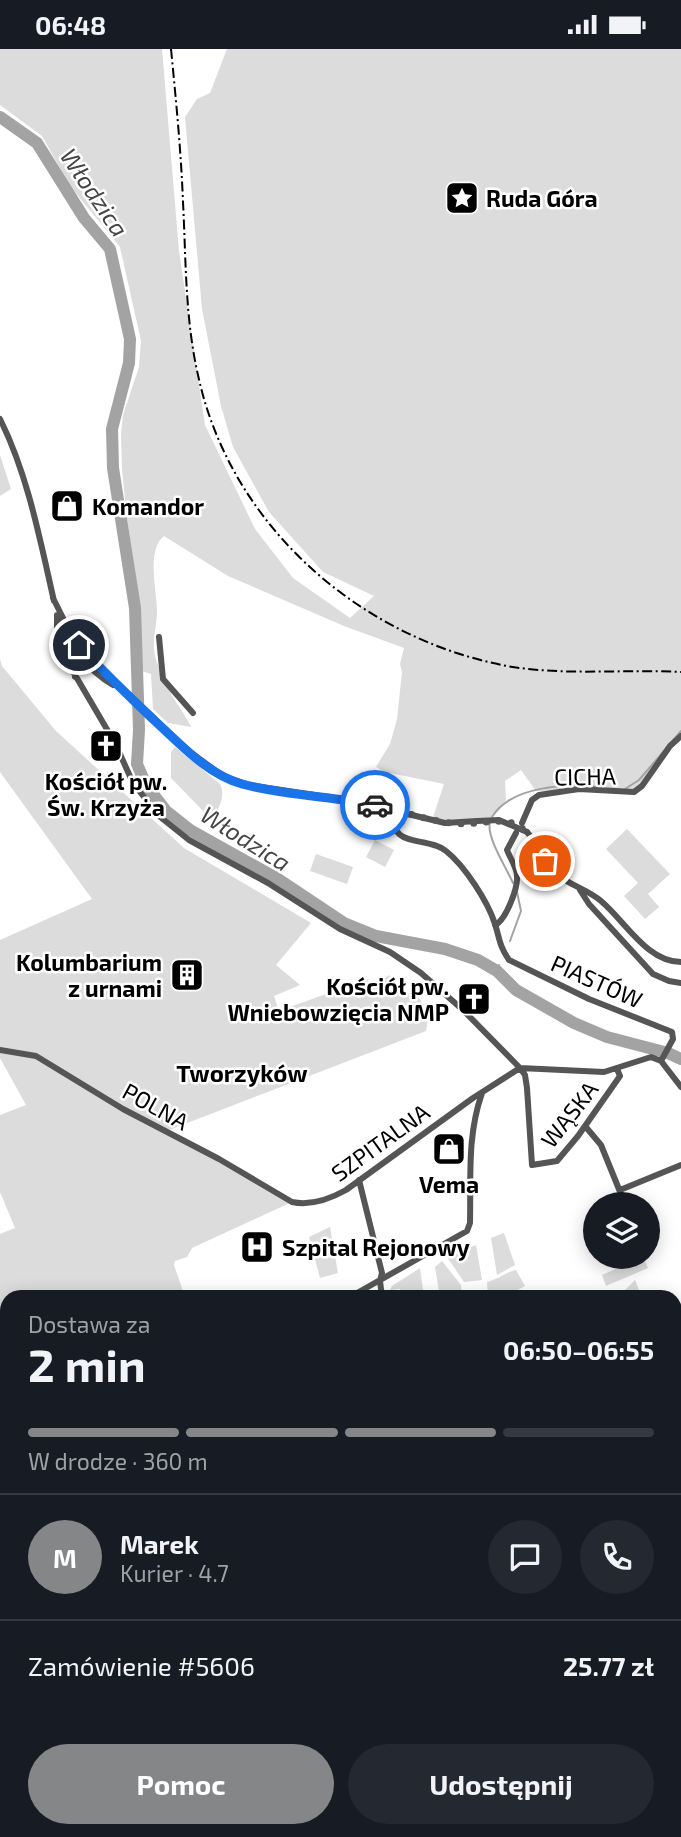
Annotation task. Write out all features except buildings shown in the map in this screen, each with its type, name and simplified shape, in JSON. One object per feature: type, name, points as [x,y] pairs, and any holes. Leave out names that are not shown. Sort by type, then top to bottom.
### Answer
[{"type":"street","points":[[0,419],[10,439],[24,481],[57,615],[68,641],[105,680],[123,691]]},
{"type":"street","points":[[53,598],[75,639],[111,680]]},
{"type":"street","points":[[57,615],[58,642],[75,677],[116,743],[133,783],[145,800],[189,840],[268,883],[341,929],[390,952],[421,973],[463,1010],[520,1068],[604,1072],[646,1058],[662,1059],[681,1087]]},
{"type":"street","points":[[159,637],[163,679],[192,713]]},
{"type":"street","points":[[75,677],[78,668],[88,664],[94,666],[207,766],[240,783],[354,801],[445,823],[499,820],[517,826],[527,832],[536,843],[554,872],[599,899],[660,958],[681,963]]},
{"type":"street","name":"CICHA","points":[[494,923],[501,922],[513,896],[518,877],[507,850],[532,800],[539,795],[579,789],[634,792],[642,786],[670,746],[681,736]]},
{"type":"street","points":[[396,810],[394,824],[397,832],[403,838],[435,845],[446,851],[475,886],[494,923]]},
{"type":"street","points":[[579,889],[589,904],[653,974],[669,981],[681,982]]},
{"type":"street","name":"PIASTÓW","points":[[494,923],[497,939],[509,960],[589,999],[672,1032],[673,1039],[662,1059]]},
{"type":"street","name":"POLNA","points":[[1,1051],[36,1056],[123,1109],[219,1159],[292,1202]]},
{"type":"street","name":"SZPITALNA","points":[[292,1202],[313,1203],[330,1198],[520,1068]]},
{"type":"street","name":"WĄSKA","points":[[520,1068],[525,1075],[527,1088],[532,1165],[557,1161],[620,1076],[617,1069]]},
{"type":"street","points":[[363,1290],[467,1231],[470,1223],[471,1135],[473,1118],[483,1091]]},
{"type":"street","points":[[585,1126],[601,1145],[620,1190],[681,1165]]},
{"type":"street","points":[[359,1180],[382,1273],[381,1290]]},
{"type":"shaded area","points":[[0,49],[162,49],[179,251],[205,425],[255,529],[293,578],[350,618],[374,596],[323,572],[269,512],[233,447],[221,406],[202,309],[185,117],[197,99],[210,93],[227,49],[681,49],[681,736],[634,792],[536,791],[521,770],[505,781],[506,800],[492,817],[477,821],[432,820],[444,784],[385,772],[376,767],[390,744],[397,719],[402,672],[400,664],[404,648],[344,626],[228,576],[164,536],[158,543],[154,562],[157,615],[154,651],[165,682],[191,727],[168,723],[153,709],[151,674],[142,671],[140,608],[122,470],[123,415],[139,367],[141,341],[120,247],[70,186],[42,136],[0,105]]},
{"type":"shaded area","points":[[0,455],[11,489],[0,496]]},
{"type":"shaded area","points":[[0,659],[2,666],[56,731],[184,848],[311,923],[276,965],[300,985],[274,996],[279,1011],[367,979],[372,987],[389,975],[401,995],[415,992],[429,1013],[426,1031],[169,1130],[292,1202],[192,1248],[187,1257],[175,1261],[183,1290],[0,1290],[0,1234],[15,1228],[0,1192],[0,1115],[26,1105],[0,1058],[0,940],[92,899],[0,772]]},
{"type":"shaded area","points":[[175,747],[220,784],[221,803],[211,819],[171,778],[171,752]]},
{"type":"shaded area","points":[[627,829],[670,874],[648,894],[659,907],[645,919],[624,896],[638,883],[606,849]]},
{"type":"shaded area","points":[[375,840],[394,850],[385,867],[366,857]]},
{"type":"shaded area","points":[[316,854],[353,867],[347,884],[310,871]]},
{"type":"shaded area","points":[[330,1227],[338,1273],[320,1278],[309,1237]]},
{"type":"shaded area","points":[[504,1233],[515,1265],[497,1275],[491,1238]]},
{"type":"shaded area","points":[[476,1245],[482,1280],[464,1282],[447,1257]]},
{"type":"shaded area","points":[[442,1261],[461,1285],[461,1290],[439,1290],[435,1267]]},
{"type":"shaded area","points":[[420,1268],[423,1290],[390,1290]]},
{"type":"shaded area","points":[[616,1269],[646,1269],[606,1286],[602,1275]]},
{"type":"shaded area","points":[[516,1270],[525,1286],[518,1290],[488,1290],[487,1282]]},
{"type":"shaded area","points":[[635,1280],[639,1290],[625,1290]]},
{"type":"waterway","name":"Włodzica","points":[[0,117],[37,143],[84,218],[110,249],[130,339],[129,363],[112,429],[113,468],[135,608],[139,730],[137,764],[146,785],[166,811],[190,830],[278,879],[344,923],[376,936],[445,949],[478,960],[497,971],[516,990],[574,1023],[607,1037],[681,1059]]},
{"type":"waterway","points":[[625,789],[639,780],[681,731]]},
{"type":"waterway","points":[[492,817],[501,806],[526,793],[556,787],[599,787]]},
{"type":"waterway","points":[[490,822],[494,844],[513,883]]},
{"type":"waterway","points":[[510,941],[521,911],[517,892]]},
{"type":"waterway","name":"Włodzica","points":[[497,971],[499,965]]},
{"type":"railway","points":[[171,49],[181,164],[188,311],[198,375],[214,429],[239,480],[271,526],[309,566],[353,601],[401,630],[453,652],[528,669],[572,672],[681,672]]},
{"type":"way so far","points":[[375,805],[445,823],[494,820],[517,826],[527,832],[536,843],[545,861]]},
{"type":"place","name":"Ruda Góra","points":[[462,198]]},
{"type":"place","name":"Komandor","points":[[67,506]]},
{"type":"place","name":"Kościół pw. Św. Krzyża","points":[[106,746]]},
{"type":"place","name":"Kolumbarium z urnami","points":[[187,975]]},
{"type":"place","name":"Kościół pw. Wniebowzięcia NMP","points":[[474,999]]},
{"type":"place","name":"Vema","points":[[449,1149]]},
{"type":"place","name":"Szpital Rejonowy","points":[[257,1247]]},
{"type":"district","name":"Tworzyków","points":[[242,1072]]},
{"type":"route","points":[[79,645],[111,680],[190,753],[223,776],[257,787],[375,805]]}]
